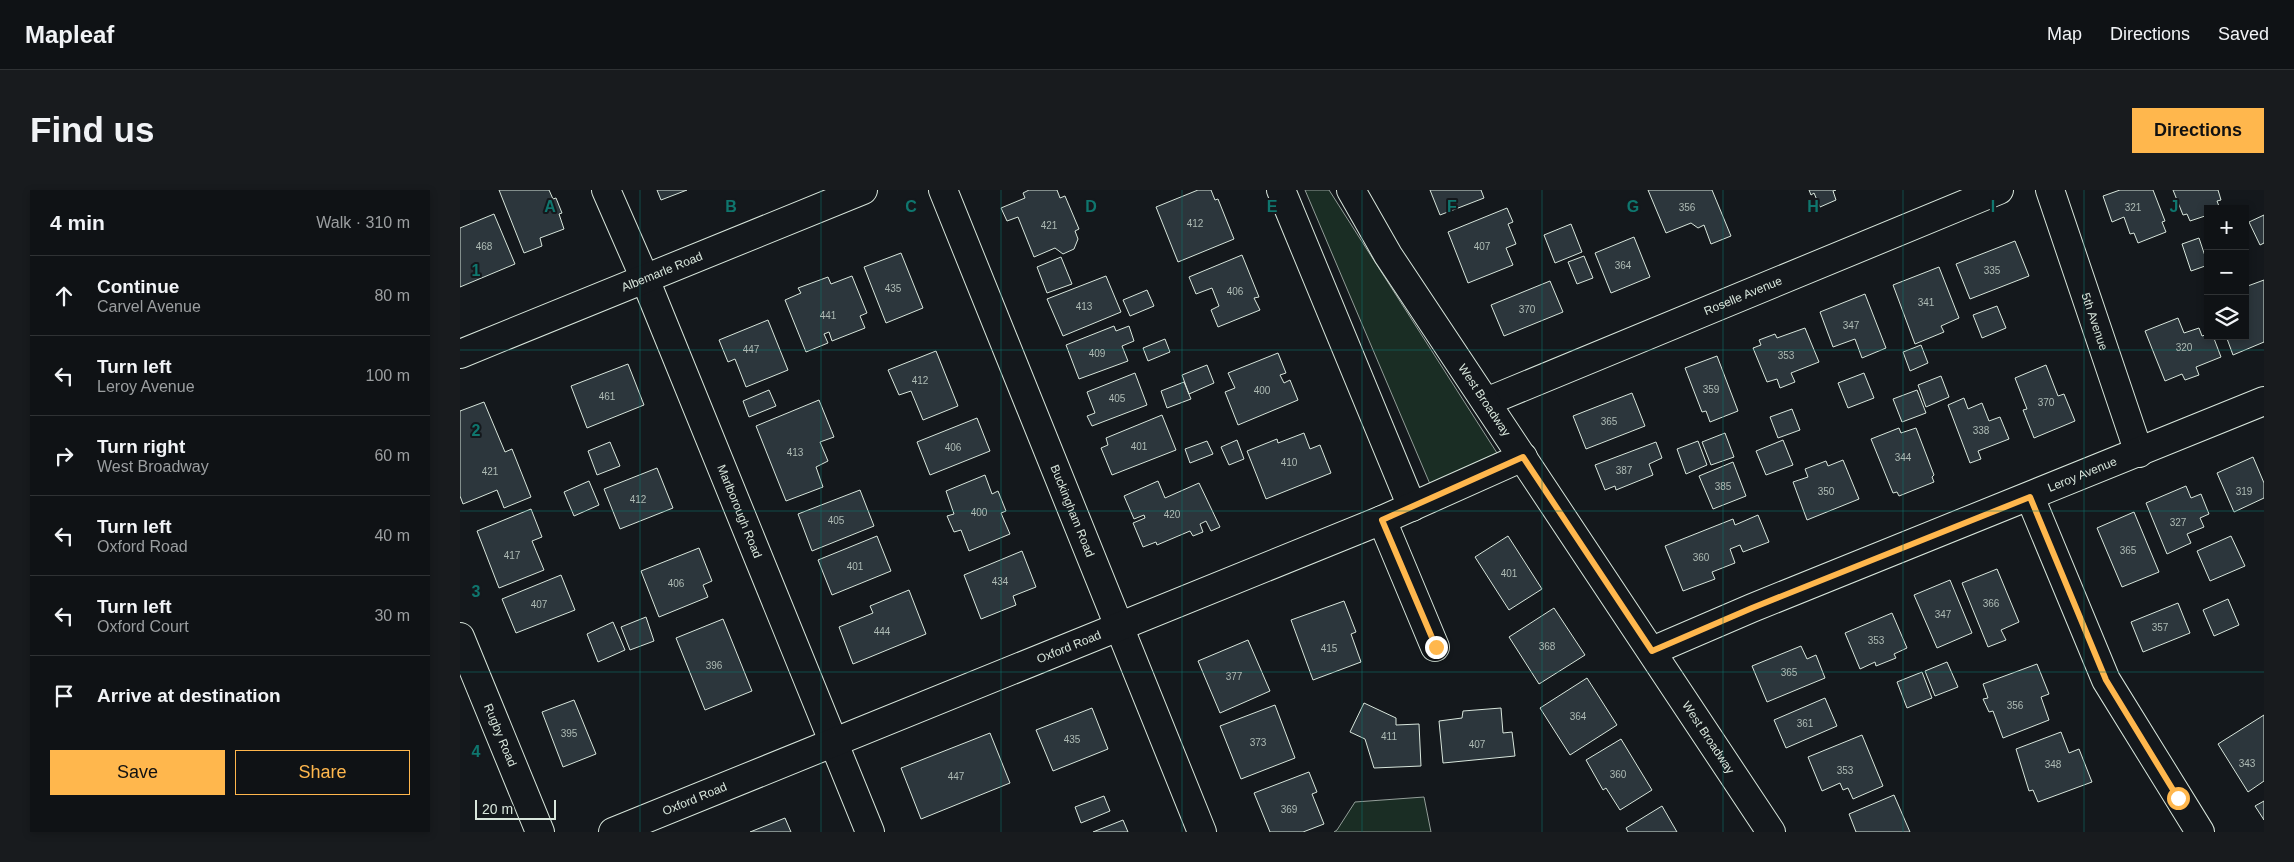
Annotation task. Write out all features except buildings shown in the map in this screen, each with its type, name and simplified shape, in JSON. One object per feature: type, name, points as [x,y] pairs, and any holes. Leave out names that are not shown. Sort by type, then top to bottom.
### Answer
[{"type":"street","name":"Marlborough Road","points":[[606,190],[645,279],[870,832]]},
{"type":"street","name":"Albemarle Road","points":[[460,354],[863,190]]},
{"type":"street","name":"Buckingham Road","points":[[943,190],[1202,832]]},
{"type":"street","points":[[1280,190],[1412,506]]},
{"type":"street","name":"West Broadway","points":[[1351,190],[1388,255],[1771,832]]},
{"type":"street","name":"Roselle Avenue","points":[[1486,402],[2000,190]]},
{"type":"street","name":"5th Avenue","points":[[2050,190],[2139,453]]},
{"type":"street","name":"Leroy Avenue","points":[[1652,651],[1752,608],[2264,401]]},
{"type":"street","name":"Oxford Road","points":[[613,832],[1382,520],[1523,457]]},
{"type":"street","points":[[2030,497],[2106,680],[2200,832]]},
{"type":"street","points":[[1382,520],[1436,647]]},
{"type":"street","name":"Rugby Road","points":[[460,638],[540,832]]},
{"type":"green space","points":[[1305,190],[1329,190],[1497,453],[1430,484]]},
{"type":"green space","points":[[1424,797],[1431,832],[1334,832],[1355,802]]},
{"type":"route","points":[[1436,647],[1382,520],[1523,457],[1652,651],[1752,608],[2030,497],[2106,680],[2178,798]]}]
